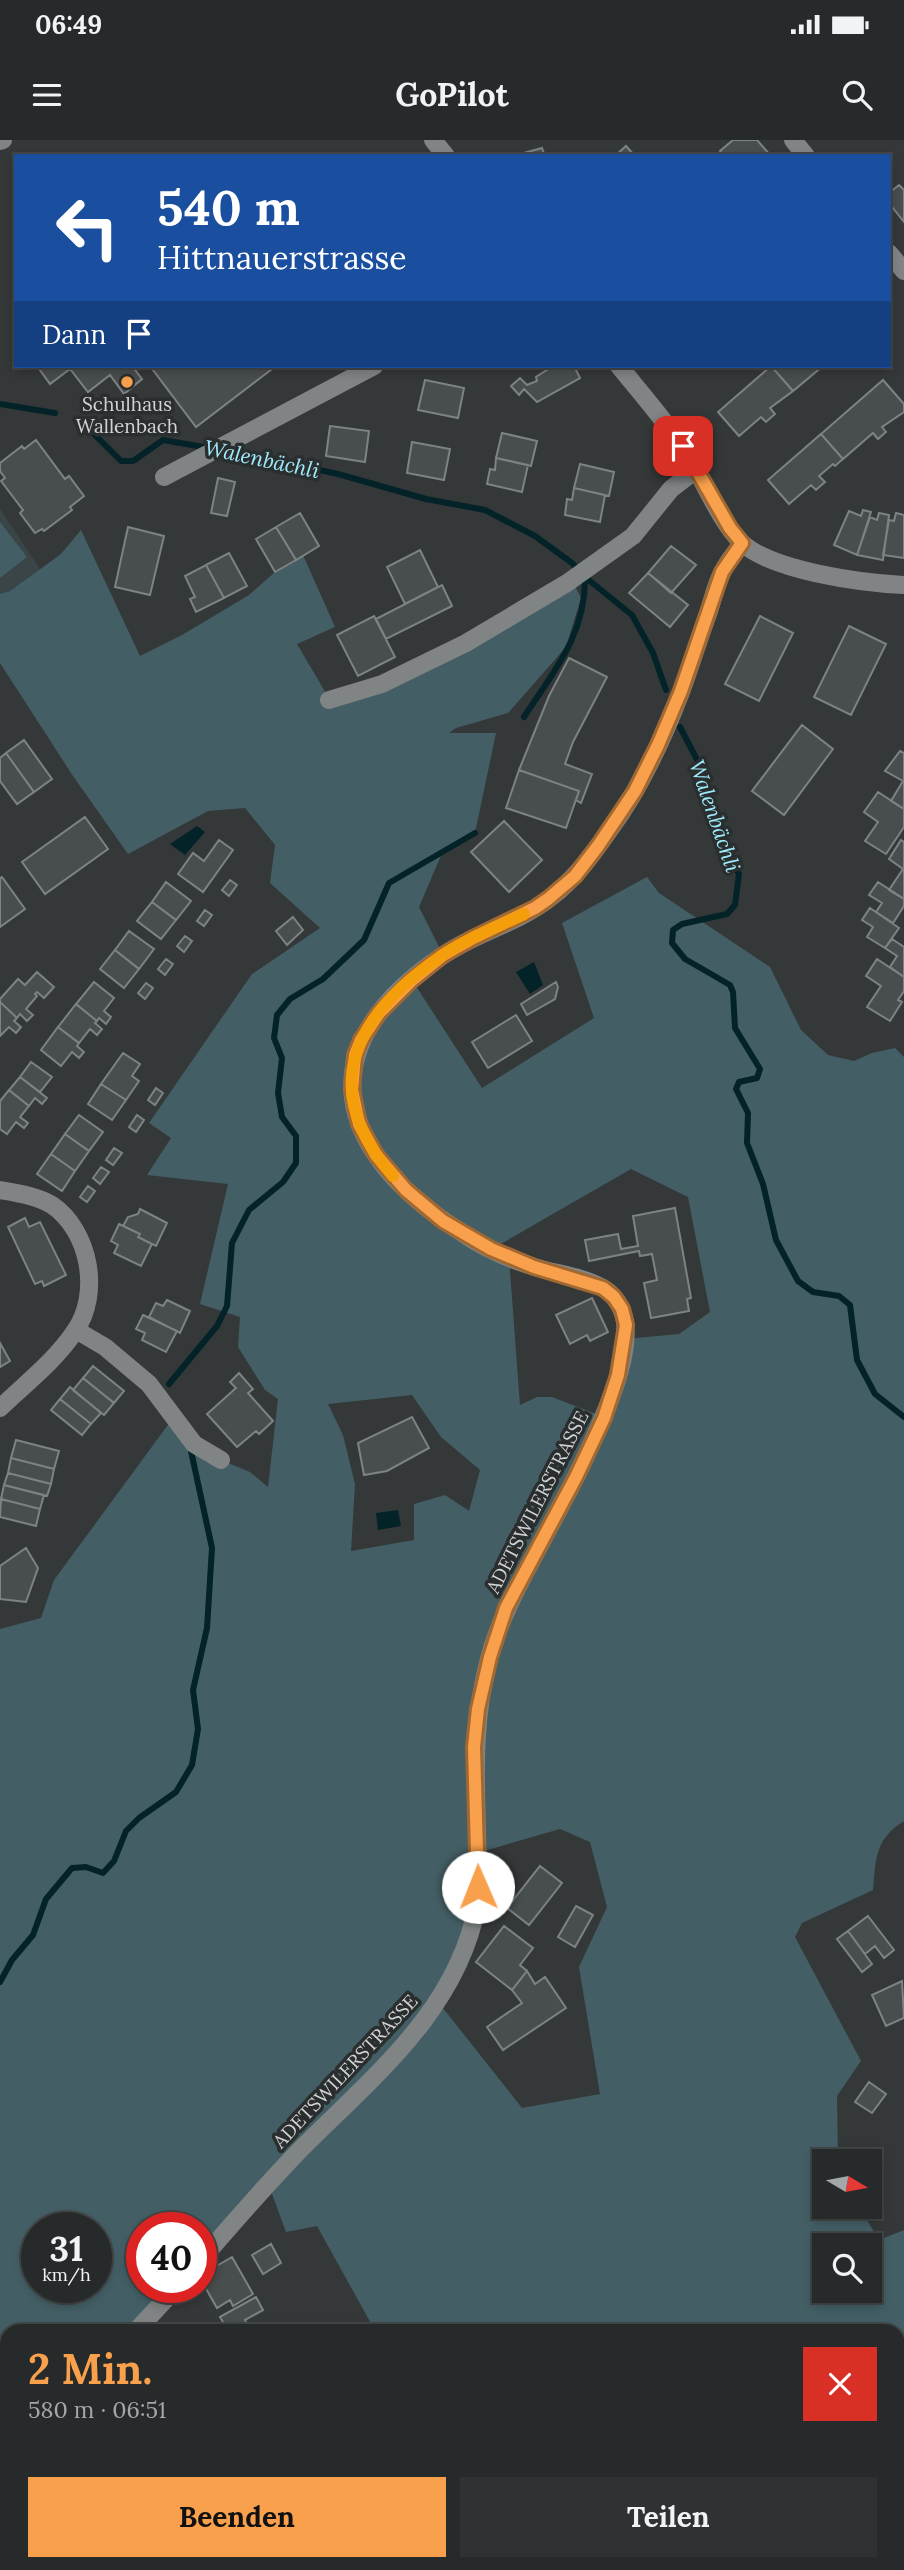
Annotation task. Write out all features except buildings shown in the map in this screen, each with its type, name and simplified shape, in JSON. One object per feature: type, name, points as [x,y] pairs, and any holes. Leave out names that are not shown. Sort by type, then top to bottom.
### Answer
[{"type":"street","points":[[433,140],[444,154]]},
{"type":"street","points":[[793,140],[804,154]]},
{"type":"street","points":[[891,255],[904,271]]},
{"type":"street","points":[[164,477],[370,368]]},
{"type":"street","points":[[621,368],[683,446],[730,528],[742,543],[770,561],[866,583],[904,585]]},
{"type":"street","points":[[330,700],[382,684],[466,643],[574,578],[633,536],[671,489],[697,469]]},
{"type":"street","name":"ADETSWILERSTRASSE","points":[[217,2242],[269,2182],[403,2047],[439,2003],[458,1969],[474,1924],[477,1905],[474,1747],[478,1709],[490,1657],[506,1608],[576,1477],[604,1418],[618,1375],[625,1339],[626,1325],[622,1309],[614,1297],[603,1288],[534,1267],[491,1249],[443,1221],[398,1182],[366,1142],[359,1124],[352,1090],[355,1055],[361,1040],[379,1013],[412,980],[443,955],[548,899],[575,876],[598,846],[635,791],[658,745],[681,691],[722,572],[742,543]]},
{"type":"street","points":[[0,1190],[22,1194],[51,1205],[69,1223],[84,1249],[90,1275],[88,1300],[76,1330],[66,1344],[0,1408]]},
{"type":"street","points":[[76,1330],[105,1347],[149,1384],[194,1444],[221,1460]]},
{"type":"street","points":[[143,2324],[162,2303]]},
{"type":"shaded area","points":[[0,509],[40,569],[10,591],[0,594]]},
{"type":"shaded area","points":[[0,522],[27,557],[0,578]]},
{"type":"shaded area","points":[[81,530],[140,656],[182,635],[249,595],[275,572],[303,555],[335,627],[297,644],[330,700],[382,684],[572,580],[581,598],[566,647],[508,713],[456,728],[449,733],[496,733],[475,833],[443,851],[419,907],[443,955],[412,980],[482,1088],[594,1018],[562,923],[647,877],[659,893],[770,967],[801,1030],[828,1055],[854,1061],[872,1053],[895,1048],[904,1057],[904,1821],[882,1842],[876,1859],[873,1890],[802,1923],[795,1937],[861,2061],[837,2096],[838,2149],[812,2149],[812,2219],[866,2219],[875,2233],[812,2233],[812,2303],[882,2303],[882,2239],[904,2230],[904,2324],[371,2324],[317,2226],[286,2232],[268,2183],[217,2242],[217,2212],[126,2212],[126,2303],[162,2303],[143,2324],[0,2324],[0,1629],[41,1618],[54,1580],[173,1418],[221,1460],[250,1472],[268,1487],[278,1399],[265,1390],[238,1347],[240,1317],[200,1304],[228,1184],[147,1175],[171,1138],[149,1123],[252,974],[320,928],[270,883],[275,845],[245,808],[208,811],[128,854],[73,776],[0,663],[0,594],[10,591],[61,554]],"holes":[[[631,1169],[688,1197],[710,1312],[679,1334],[625,1339],[604,1417],[552,1397],[537,1397],[520,1405],[509,1258],[492,1249]],[[412,1395],[441,1437],[480,1470],[469,1511],[445,1495],[414,1504],[414,1540],[351,1551],[355,1484],[343,1435],[328,1404]],[[560,1829],[590,1842],[607,1907],[579,1967],[600,2094],[522,2108],[439,2003],[458,1969],[477,1853]]]},
{"type":"shaded area","points":[[197,826],[205,832],[185,855],[170,844]]},
{"type":"shaded area","points":[[534,962],[543,985],[530,994],[516,972]]},
{"type":"shaded area","points":[[398,1510],[401,1526],[378,1530],[376,1513]]},
{"type":"waterway","points":[[0,404],[55,413]]},
{"type":"waterway","name":"Walenbächli","points":[[86,426],[121,461],[133,461],[163,440],[209,448]]},
{"type":"waterway","name":"Walenbächli","points":[[227,450],[338,474],[426,499],[485,510],[535,536],[572,563],[632,615],[653,653],[666,690]]},
{"type":"waterway","points":[[524,717],[557,668],[574,634],[584,597],[585,577]]},
{"type":"waterway","name":"Walenbächli","points":[[680,727],[705,775],[712,818],[719,838],[739,874],[735,905],[727,914],[682,924],[673,930],[672,943],[685,959],[730,985],[733,992],[735,1028],[760,1069],[757,1078],[739,1082],[736,1089],[748,1113],[747,1143],[763,1184],[776,1240],[798,1281],[813,1292],[839,1296],[850,1305],[857,1360],[875,1394],[904,1417]]},
{"type":"waterway","points":[[169,1384],[217,1326],[227,1306],[232,1243],[249,1210],[283,1182],[296,1163],[296,1136],[282,1117],[278,1093],[282,1058],[274,1038],[277,1015],[290,999],[323,979],[364,940],[389,883],[475,833]]},
{"type":"waterway","points":[[0,1982],[12,1960],[33,1935],[46,1899],[72,1868],[86,1867],[103,1873],[114,1861],[126,1831],[139,1818],[176,1792],[192,1765],[198,1729],[193,1690],[207,1628],[212,1548],[191,1451]]},
{"type":"slow traffic","points":[[393,1176],[366,1142],[354,1106],[352,1075],[361,1040],[379,1013],[395,996],[443,955],[524,914]]},
{"type":"place","name":"Schulhaus Wallenbach","points":[[127,382]]},
{"type":"route","points":[[478,1887],[474,1747],[478,1709],[490,1657],[506,1608],[576,1477],[604,1418],[618,1375],[626,1325],[622,1309],[614,1297],[603,1288],[509,1258],[443,1221],[406,1190],[366,1142],[354,1106],[352,1075],[361,1040],[379,1013],[395,996],[443,955],[535,908],[561,889],[575,876],[617,821],[635,791],[670,719],[722,572],[742,543],[730,528],[683,446]]}]
